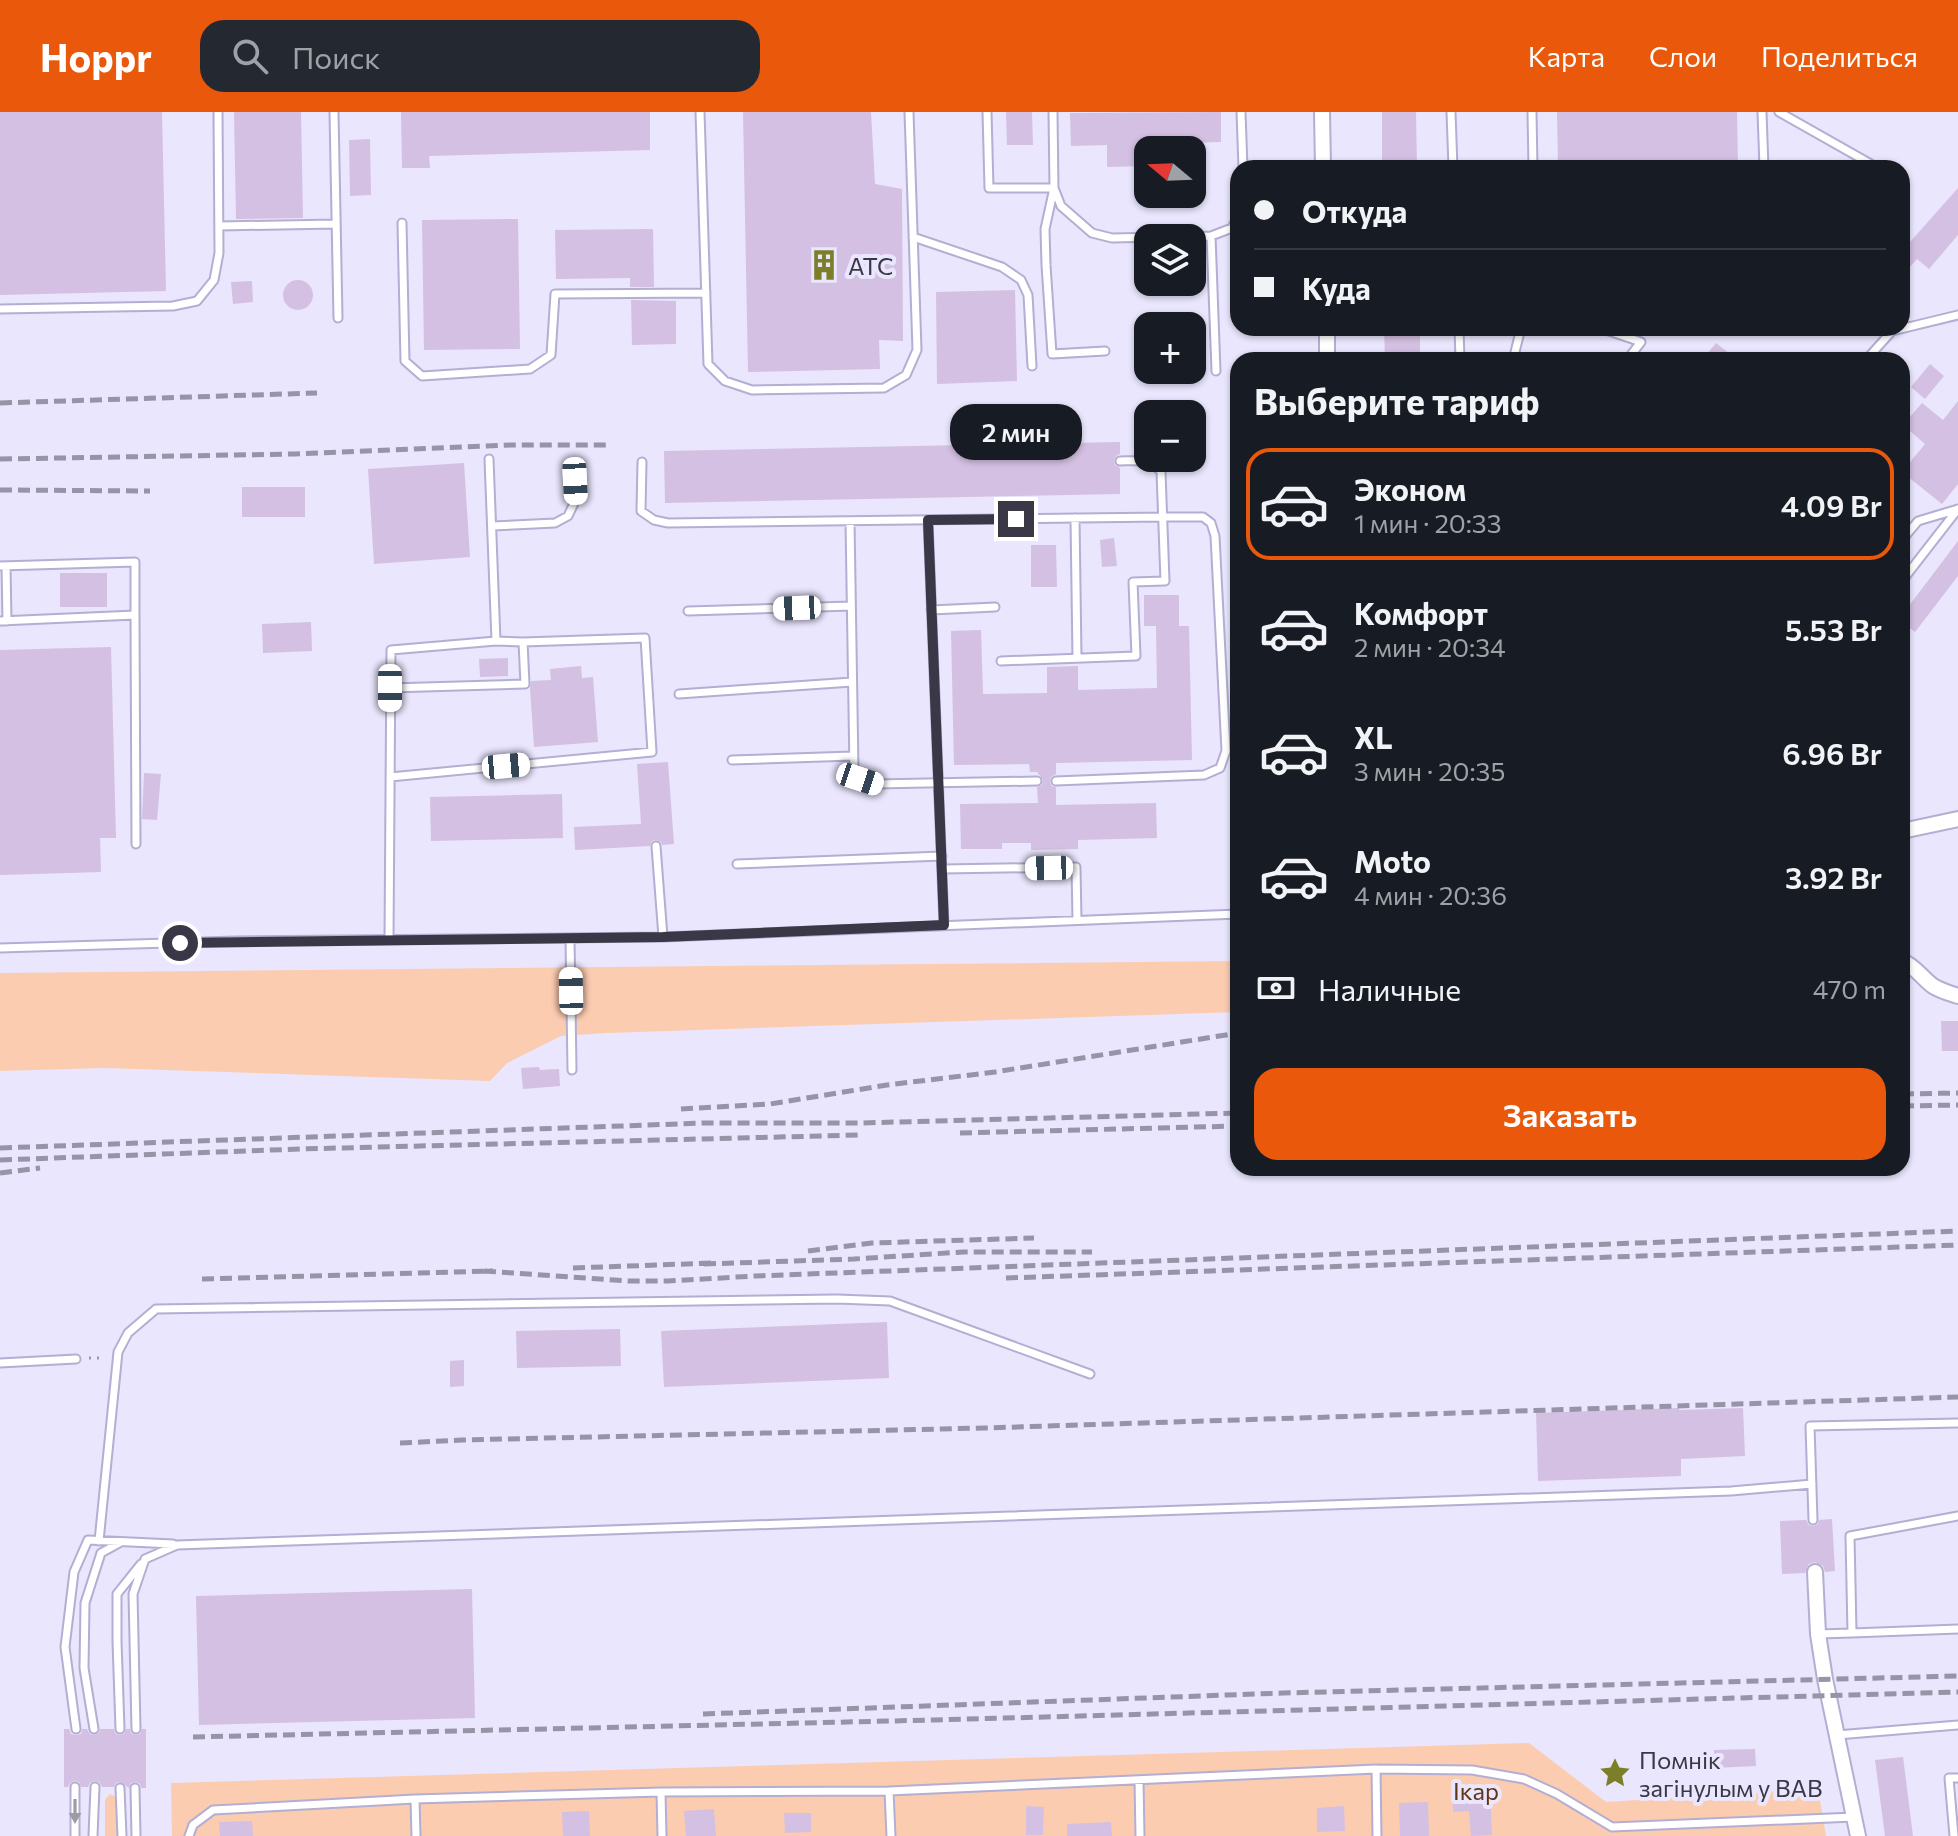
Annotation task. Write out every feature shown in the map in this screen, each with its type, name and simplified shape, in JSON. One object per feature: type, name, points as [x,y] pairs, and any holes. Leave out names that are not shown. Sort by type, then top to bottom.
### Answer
[{"type":"street","points":[[1322,112],[1323,160]]},
{"type":"street","points":[[1910,829],[1958,819]]},
{"type":"street","points":[[1910,965],[1931,984],[1958,996]]},
{"type":"street","points":[[1815,1572],[1818,1634],[1858,1836]]},
{"type":"lane","points":[[0,309],[173,306],[197,301],[214,280],[219,253],[218,112]]},
{"type":"lane","points":[[334,112],[338,318]]},
{"type":"lane","points":[[700,112],[708,364],[725,381],[752,390],[884,388],[906,375],[917,350],[909,112]]},
{"type":"lane","points":[[987,112],[989,188],[1054,188]]},
{"type":"lane","points":[[1053,112],[1054,188],[1045,229],[1052,354],[1105,351]]},
{"type":"lane","points":[[1241,112],[1243,160]]},
{"type":"lane","points":[[1451,112],[1453,160]]},
{"type":"lane","points":[[1532,112],[1533,160]]},
{"type":"lane","points":[[1762,112],[1764,160]]},
{"type":"lane","points":[[1779,112],[1864,160]]},
{"type":"lane","points":[[1054,188],[1061,206],[1092,233],[1112,238],[1211,236],[1230,229]]},
{"type":"lane","points":[[402,223],[405,361],[422,376],[530,369],[551,355],[555,294],[706,293]]},
{"type":"lane","points":[[219,226],[336,224]]},
{"type":"lane","points":[[1211,236],[1216,371]]},
{"type":"lane","points":[[913,237],[1002,267],[1021,280],[1028,295],[1032,366]]},
{"type":"lane","points":[[1910,327],[1958,315]]},
{"type":"lane","points":[[1623,336],[1641,342],[1633,352]]},
{"type":"lane","points":[[1873,352],[1888,336]]},
{"type":"lane","points":[[489,459],[496,641]]},
{"type":"lane","points":[[1001,661],[1136,656],[1133,582],[1165,581],[1161,472],[1146,461],[1120,461]]},
{"type":"lane","points":[[642,462],[641,511],[654,520],[668,523],[1203,517],[1211,523],[1215,536],[1226,751],[1220,768],[1204,775],[1056,781]]},
{"type":"lane","points":[[492,526],[555,523],[568,516],[576,499],[574,463]]},
{"type":"lane","points":[[1910,530],[1918,521],[1958,509]]},
{"type":"lane","points":[[1910,571],[1958,509]]},
{"type":"lane","points":[[1075,518],[1077,658]]},
{"type":"lane","points":[[928,520],[944,925]]},
{"type":"lane","points":[[850,521],[853,756],[854,770],[860,779],[875,784],[1037,781]]},
{"type":"lane","points":[[135,615],[4,621],[3,566],[135,562],[136,844]]},
{"type":"lane","points":[[688,611],[851,606]]},
{"type":"lane","points":[[931,610],[995,607]]},
{"type":"lane","points":[[389,940],[391,650],[496,641],[645,638],[653,763]]},
{"type":"lane","points":[[390,688],[525,684],[523,642]]},
{"type":"lane","points":[[679,694],[852,682]]},
{"type":"lane","points":[[390,777],[652,752]]},
{"type":"lane","points":[[732,760],[853,756]]},
{"type":"lane","points":[[656,846],[663,937]]},
{"type":"lane","points":[[737,864],[942,856]]},
{"type":"lane","points":[[943,869],[1076,867],[1077,920]]},
{"type":"lane","points":[[0,948],[236,941],[663,937],[1230,914]]},
{"type":"lane","points":[[570,938],[572,1070]]},
{"type":"lane","points":[[99,1541],[118,1352],[128,1333],[156,1309],[837,1299],[890,1301],[1090,1374]]},
{"type":"lane","points":[[0,1363],[76,1359]]},
{"type":"lane","points":[[1813,1520],[1810,1426],[1958,1423]]},
{"type":"lane","points":[[76,1729],[65,1647],[74,1572],[88,1540],[177,1545],[1699,1492],[1812,1484]]},
{"type":"lane","points":[[1852,1633],[1850,1536],[1958,1516]]},
{"type":"lane","points":[[94,1729],[84,1668],[85,1603],[101,1553],[121,1542]]},
{"type":"lane","points":[[120,1729],[117,1594],[145,1559],[177,1545]]},
{"type":"lane","points":[[136,1729],[133,1594],[145,1559]]},
{"type":"lane","points":[[1818,1634],[1958,1629]]},
{"type":"lane","points":[[1837,1735],[1958,1725]]},
{"type":"lane","points":[[189,1836],[193,1825],[213,1810],[415,1799],[661,1792],[889,1791],[1376,1769],[1472,1770],[1524,1779],[1557,1794],[1612,1832],[1854,1817]]},
{"type":"lane","points":[[1376,1769],[1377,1836]]},
{"type":"lane","points":[[1954,1836],[1949,1778],[1958,1778]]},
{"type":"lane","points":[[1139,1780],[1140,1836]]},
{"type":"lane","points":[[75,1787],[75,1836]]},
{"type":"lane","points":[[93,1836],[95,1787]]},
{"type":"lane","points":[[120,1788],[122,1836]]},
{"type":"lane","points":[[135,1788],[136,1836]]},
{"type":"lane","points":[[889,1791],[891,1836]]},
{"type":"lane","points":[[661,1792],[662,1836]]},
{"type":"lane","points":[[415,1799],[416,1836]]},
{"type":"path","points":[[76,1359],[117,1357]]},
{"type":"green space","points":[[1230,961],[1230,1012],[561,1036],[507,1063],[490,1081],[104,1068],[0,1071],[0,973]]},
{"type":"green space","name":"Ікар","points":[[1529,1743],[1606,1802],[1818,1789],[1826,1836],[172,1836],[171,1783]]},
{"type":"green space","points":[[110,1794],[116,1797],[117,1836],[105,1836],[105,1800]]},
{"type":"building","points":[[0,112],[162,112],[166,291],[0,295]]},
{"type":"building","points":[[234,112],[301,112],[303,218],[236,219]]},
{"type":"building","points":[[401,112],[650,112],[650,150],[429,156],[430,168],[402,168]]},
{"type":"building","name":"АТС","points":[[743,112],[871,112],[875,184],[902,189],[903,341],[879,340],[880,369],[748,372]]},
{"type":"building","points":[[1006,112],[1032,112],[1033,145],[1007,145]]},
{"type":"building","points":[[1221,112],[1221,142],[1206,142],[1206,136],[1134,136],[1134,166],[1107,167],[1107,145],[1071,146],[1070,113]]},
{"type":"building","points":[[1382,112],[1416,112],[1417,160],[1382,160]]},
{"type":"building","points":[[1557,112],[1737,112],[1738,160],[1558,160]]},
{"type":"building","points":[[370,139],[371,195],[350,196],[349,140]]},
{"type":"building","points":[[1958,188],[1958,235],[1929,269],[1917,259],[1910,267],[1910,242]]},
{"type":"building","points":[[518,219],[520,349],[424,350],[422,220]]},
{"type":"building","points":[[653,229],[654,287],[630,287],[630,278],[556,279],[555,230]]},
{"type":"building","points":[[298,280],[309,284],[313,295],[309,306],[298,310],[287,306],[283,295],[287,284]]},
{"type":"building","points":[[252,281],[253,302],[233,304],[231,282]]},
{"type":"building","points":[[1015,290],[1017,381],[937,384],[936,292]]},
{"type":"building","points":[[631,300],[676,301],[676,344],[632,345]]},
{"type":"building","points":[[1384,336],[1420,336],[1420,352],[1385,352]]},
{"type":"building","points":[[1716,343],[1728,352],[1709,352]]},
{"type":"building","points":[[1930,364],[1944,376],[1925,399],[1911,387]]},
{"type":"building","points":[[1958,401],[1958,484],[1942,504],[1910,478],[1910,462],[1925,444],[1910,431],[1910,417],[1922,403],[1943,420]]},
{"type":"building","points":[[1120,442],[1120,454],[1114,460],[1120,468],[1120,494],[665,503],[664,451]]},
{"type":"building","points":[[464,463],[470,557],[374,564],[368,469]]},
{"type":"building","points":[[242,487],[305,487],[305,517],[242,517]]},
{"type":"building","points":[[1114,538],[1117,566],[1102,567],[1100,540]]},
{"type":"building","points":[[1958,541],[1958,576],[1915,632],[1910,628],[1910,604]]},
{"type":"building","points":[[1031,545],[1056,545],[1057,587],[1031,587]]},
{"type":"building","points":[[60,573],[107,573],[107,607],[60,607]]},
{"type":"building","points":[[1144,595],[1179,595],[1179,626],[1189,626],[1192,760],[1056,763],[1056,774],[1050,782],[1056,787],[1056,805],[1156,803],[1157,838],[1078,840],[1078,849],[1031,850],[1031,843],[1002,843],[1002,849],[961,849],[960,804],[1038,803],[1037,787],[1042,785],[1043,780],[1037,772],[1030,772],[1029,764],[954,765],[951,631],[981,630],[983,694],[1047,693],[1047,667],[1078,666],[1078,690],[1157,688],[1156,626],[1144,626]]},
{"type":"building","points":[[311,622],[312,651],[263,653],[262,624]]},
{"type":"building","points":[[111,647],[116,838],[100,838],[101,872],[0,875],[0,650]]},
{"type":"building","points":[[508,658],[508,676],[480,677],[479,659]]},
{"type":"building","points":[[581,666],[582,678],[593,677],[598,742],[534,747],[531,681],[551,680],[550,669]]},
{"type":"building","points":[[668,762],[674,844],[662,845],[656,840],[650,846],[575,850],[574,827],[641,824],[637,764]]},
{"type":"building","points":[[144,773],[161,774],[157,820],[142,819]]},
{"type":"building","points":[[562,794],[563,838],[431,841],[430,797]]},
{"type":"building","points":[[1941,1021],[1958,1021],[1958,1051],[1942,1051]]},
{"type":"building","points":[[539,1067],[540,1070],[559,1069],[560,1086],[523,1089],[521,1068]]},
{"type":"building","points":[[887,1322],[889,1378],[664,1387],[661,1331]]},
{"type":"building","points":[[620,1329],[621,1366],[517,1368],[516,1331]]},
{"type":"building","points":[[464,1360],[464,1386],[450,1387],[450,1361]]},
{"type":"building","points":[[1743,1408],[1745,1456],[1681,1459],[1681,1476],[1538,1481],[1536,1413]]},
{"type":"building","points":[[1832,1519],[1835,1571],[1825,1572],[1823,1566],[1815,1562],[1809,1564],[1805,1573],[1782,1574],[1780,1521],[1806,1520],[1814,1526],[1819,1520]]},
{"type":"building","points":[[472,1589],[475,1718],[199,1725],[196,1596]]},
{"type":"building","points":[[64,1729],[76,1735],[87,1729],[94,1735],[100,1729],[114,1729],[119,1735],[130,1729],[135,1735],[146,1729],[146,1788],[141,1788],[136,1782],[131,1783],[129,1788],[120,1782],[114,1787],[102,1787],[94,1781],[88,1787],[81,1787],[79,1782],[74,1781],[64,1787]]},
{"type":"building","points":[[1755,1749],[1756,1766],[1714,1768],[1714,1750]]},
{"type":"building","points":[[1903,1757],[1913,1836],[1885,1836],[1875,1760]]},
{"type":"building","points":[[1490,1787],[1492,1835],[1471,1836],[1469,1811],[1453,1812],[1452,1788]]},
{"type":"building","points":[[1428,1802],[1429,1836],[1400,1836],[1399,1803]]},
{"type":"building","points":[[1026,1806],[1044,1807],[1043,1835],[1026,1835]]},
{"type":"building","points":[[1344,1806],[1345,1831],[1317,1832],[1317,1808]]},
{"type":"building","points":[[714,1809],[716,1836],[686,1836],[684,1811]]},
{"type":"building","points":[[589,1811],[590,1836],[563,1836],[562,1812]]},
{"type":"building","points":[[784,1813],[811,1813],[811,1832],[785,1833]]},
{"type":"building","points":[[252,1821],[253,1836],[220,1836],[219,1822]]},
{"type":"building","points":[[1111,1822],[1112,1836],[1067,1836],[1067,1824]]},
{"type":"railway","points":[[0,403],[317,393]]},
{"type":"railway","points":[[0,459],[611,445]]},
{"type":"railway","points":[[0,490],[150,491]]},
{"type":"railway","points":[[681,1109],[770,1104],[1230,1034]]},
{"type":"railway","points":[[1910,1094],[1958,1093]]},
{"type":"railway","points":[[1910,1106],[1958,1105]]},
{"type":"railway","points":[[0,1148],[705,1123],[860,1123],[1230,1113]]},
{"type":"railway","points":[[960,1133],[1230,1126]]},
{"type":"railway","points":[[0,1160],[860,1135]]},
{"type":"railway","points":[[0,1173],[40,1168]]},
{"type":"railway","points":[[484,1271],[668,1281],[1958,1231]]},
{"type":"railway","points":[[808,1251],[872,1243],[1034,1238]]},
{"type":"railway","points":[[1006,1278],[1958,1245]]},
{"type":"railway","points":[[704,1264],[963,1252],[1092,1252]]},
{"type":"railway","points":[[573,1268],[713,1263]]},
{"type":"railway","points":[[202,1279],[493,1271]]},
{"type":"railway","points":[[400,1443],[1958,1397]]},
{"type":"railway","points":[[703,1714],[1283,1693],[1958,1676]]},
{"type":"railway","points":[[193,1737],[1958,1692]]},
{"type":"place","name":"АТС","points":[[824,265]]},
{"type":"place","name":"Помнік загінулым у ВАВ","points":[[1615,1773]]},
{"type":"route","points":[[180,943],[663,937],[944,925],[928,520],[1016,519]]}]
